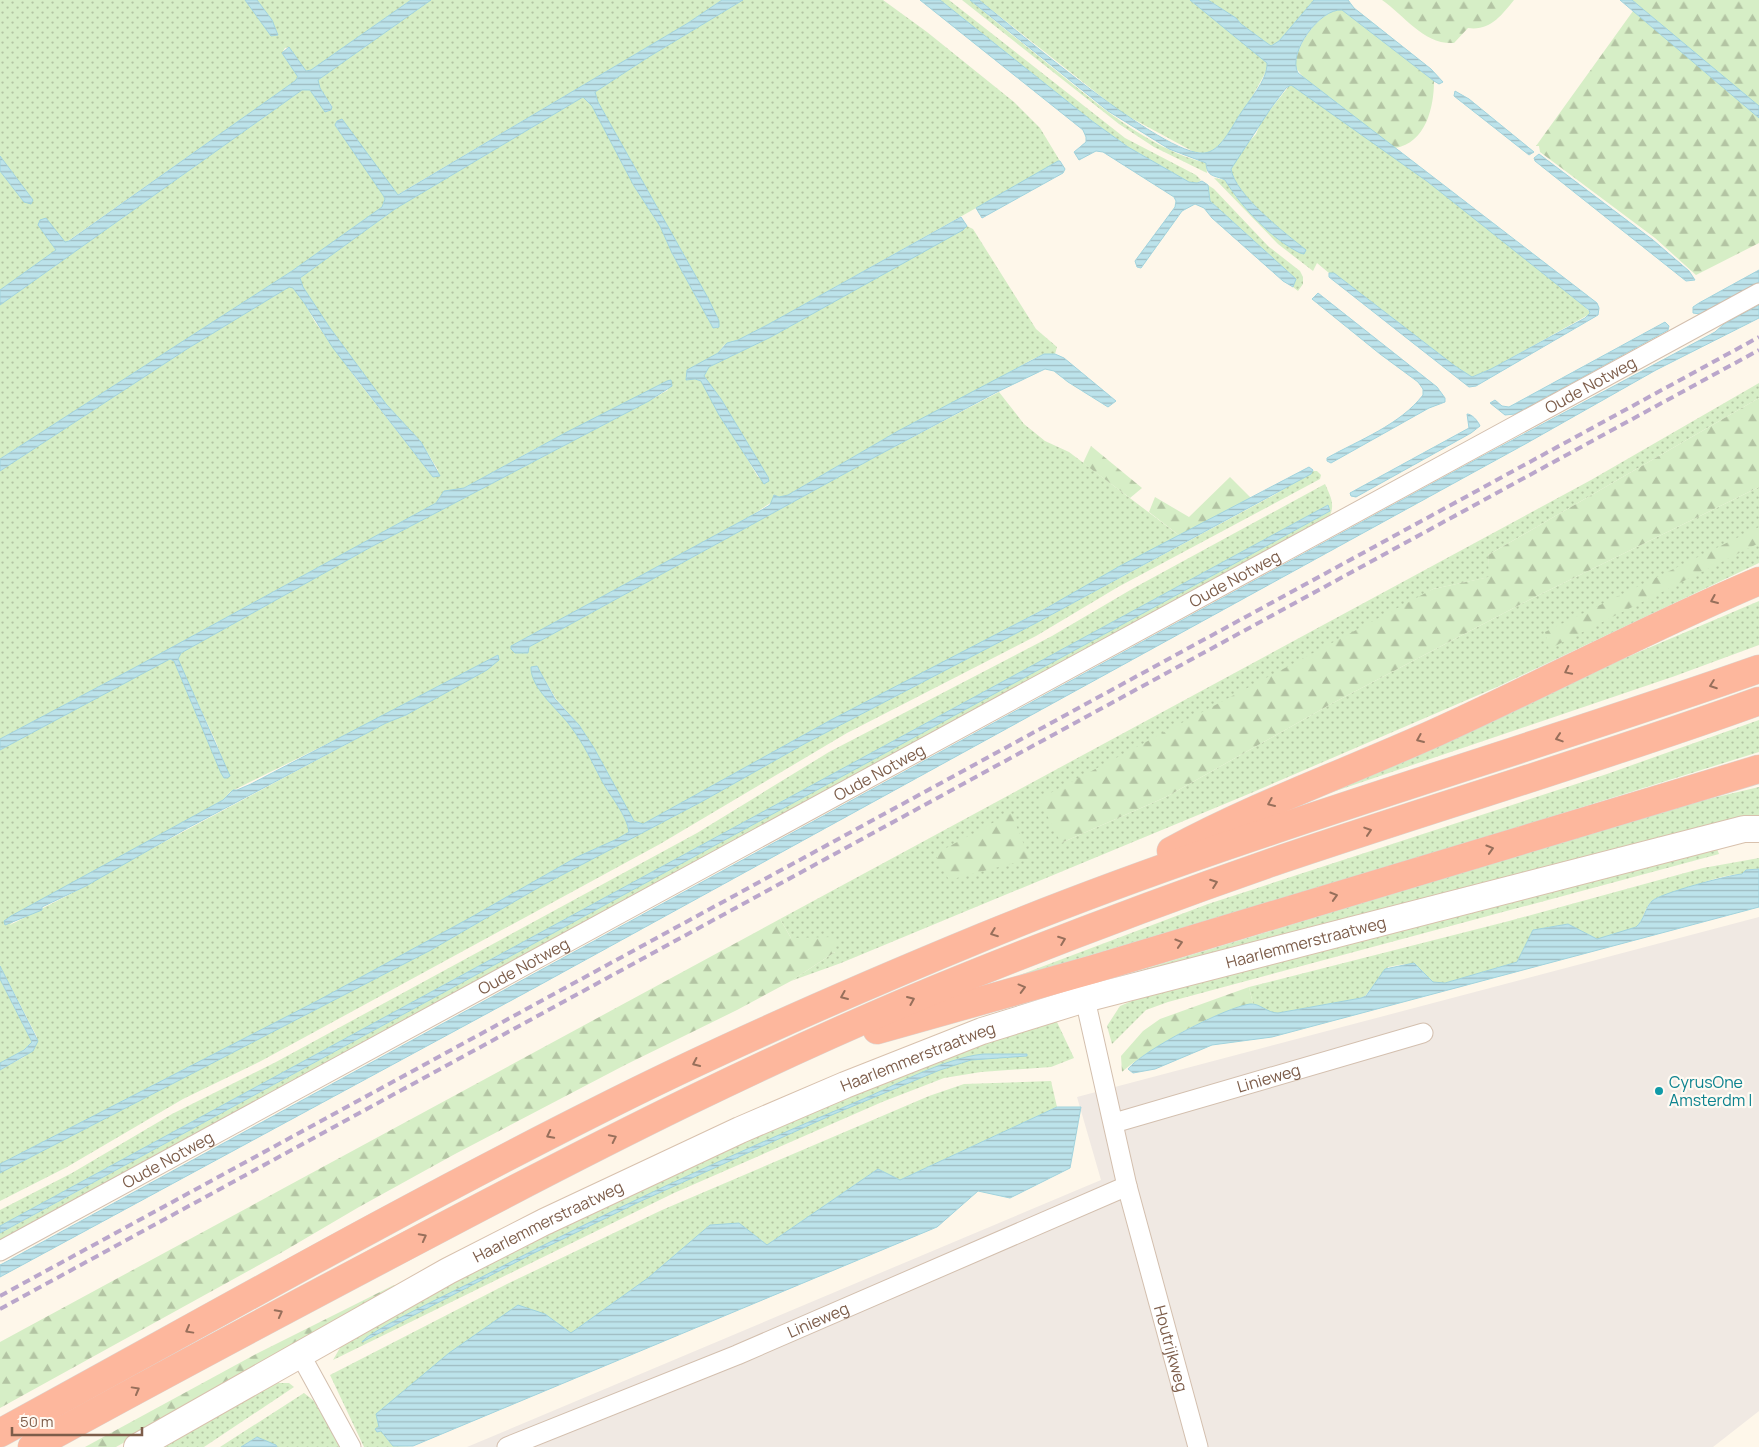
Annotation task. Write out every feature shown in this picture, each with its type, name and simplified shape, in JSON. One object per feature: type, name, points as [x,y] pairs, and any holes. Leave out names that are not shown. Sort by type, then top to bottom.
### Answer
[{"type":"highway","points":[[1088,896],[1204,834],[1434,733],[1690,611],[1759,581]]},
{"type":"highway","points":[[0,1433],[479,1171],[600,1109],[830,1002],[987,935],[1200,855],[1620,718],[1759,668]]},
{"type":"highway","points":[[32,1447],[197,1357],[586,1151],[850,1026],[972,974],[1153,905],[1275,862],[1759,701]]},
{"type":"highway","points":[[786,1056],[1094,969],[1759,769]]},
{"type":"main road","name":"Haarlemmerstraatweg","points":[[137,1447],[300,1354],[509,1240],[740,1130],[845,1085],[982,1031],[1085,999],[1726,834],[1759,829]]},
{"type":"street","name":"Oude Notweg","points":[[0,1251],[1759,293]]},
{"type":"street","points":[[1085,999],[1127,1186]]},
{"type":"street","name":"Linieweg","points":[[1114,1122],[1424,1033]]},
{"type":"street","name":"Linieweg","points":[[507,1447],[736,1355],[1127,1186]]},
{"type":"street","name":"Houtrijkweg","points":[[1127,1186],[1198,1447]]},
{"type":"street","points":[[300,1354],[351,1447]]},
{"type":"shaded area","points":[[1759,917],[1759,1411],[1713,1447],[467,1447],[1101,1180],[1077,1097]]},
{"type":"green space","points":[[0,0],[245,0],[260,21],[276,36],[278,34],[272,20],[257,0],[411,0],[311,70],[306,71],[289,47],[285,48],[282,53],[298,77],[295,81],[68,241],[65,242],[38,225],[56,250],[0,290],[0,171],[24,202],[33,200],[0,156]]},
{"type":"green space","points":[[431,0],[722,0],[688,23],[397,195],[342,119],[337,121],[335,125],[383,195],[385,199],[382,207],[292,271],[0,459],[0,305],[302,90],[310,90],[326,112],[331,110],[332,106],[320,88],[318,80]]},
{"type":"green space","points":[[743,0],[883,0],[927,32],[1014,102],[1040,128],[1060,161],[769,324],[724,345],[718,353],[687,370],[686,380],[694,379],[701,381],[758,477],[768,477],[721,399],[704,376],[709,367],[771,337],[967,226],[973,229],[1036,329],[1057,347],[1055,354],[1044,354],[1031,360],[981,389],[898,431],[749,517],[511,646],[516,653],[528,653],[529,647],[875,457],[999,392],[1024,424],[1045,441],[1069,452],[1180,536],[945,662],[829,721],[643,824],[634,821],[630,816],[594,748],[579,725],[556,699],[537,666],[531,667],[542,692],[572,727],[580,740],[602,781],[622,812],[629,832],[577,857],[317,1001],[0,1164],[0,1070],[24,1057],[37,1037],[0,966],[0,750],[169,659],[174,661],[221,772],[229,776],[216,742],[181,667],[178,659],[181,653],[371,547],[649,401],[668,390],[667,381],[464,488],[444,491],[436,503],[0,739],[0,471],[187,349],[289,287],[293,288],[357,380],[433,477],[438,470],[421,442],[386,404],[330,328],[303,287],[300,278],[395,209],[583,97],[592,106],[634,186],[660,226],[672,253],[713,328],[719,327],[719,321],[708,298],[598,102],[595,92]],"holes":[[[498,655],[499,659],[487,670],[406,715],[386,723],[95,879],[86,886],[10,925],[25,909],[223,800],[230,792],[357,729]]]},
{"type":"green space","points":[[940,0],[949,0],[1125,138],[1196,175],[1201,180],[1197,183],[1189,182],[1128,147],[1092,121]]},
{"type":"green space","points":[[962,0],[970,0],[1113,116],[1167,149],[1206,163],[1207,173],[1154,147],[1119,124]]},
{"type":"green space","points":[[979,0],[1190,0],[1263,59],[1267,63],[1267,69],[1227,136],[1213,150],[1202,153],[1194,152],[1122,113]]},
{"type":"green space","points":[[1208,0],[1314,0],[1279,41],[1271,46],[1241,24],[1236,18]]},
{"type":"green space","points":[[1382,0],[1514,0],[1489,25],[1468,28],[1454,43],[1433,39],[1424,34]]},
{"type":"green space","points":[[1632,0],[1759,0],[1759,106],[1749,99]]},
{"type":"green space","points":[[1337,9],[1342,10],[1434,81],[1432,102],[1426,122],[1421,131],[1406,145],[1395,148],[1371,131],[1326,98],[1295,66],[1304,40],[1314,25]]},
{"type":"green space","points":[[1633,11],[1759,118],[1759,243],[1696,275],[1655,238],[1540,152],[1539,146],[1536,146]]},
{"type":"green space","points":[[1289,86],[1295,86],[1439,190],[1585,307],[1590,312],[1588,315],[1491,369],[1472,377],[1468,376],[1334,273],[1329,273],[1317,263],[1313,271],[1278,244],[1214,178],[1225,180],[1236,197],[1306,250],[1251,202],[1241,190],[1231,169],[1243,148],[1256,134],[1262,120]]},
{"type":"green space","points":[[1208,185],[1268,246],[1300,271],[1303,277],[1303,284],[1298,291],[1293,287],[1296,279],[1210,201]]},
{"type":"green space","points":[[1759,383],[1759,398],[1488,555],[1490,577],[1433,589],[1061,843],[1166,797],[1331,704],[1529,600],[1759,487],[1759,563],[1497,687],[1251,793],[841,963],[791,981],[835,952],[835,938],[791,938],[780,919],[1591,480]]},
{"type":"green space","points":[[1759,398],[1759,487],[1529,600],[1331,704],[1166,797],[1061,843],[1039,799],[1433,589],[1489,577],[1488,555]]},
{"type":"green space","points":[[1091,446],[1142,488],[1130,498],[1083,463]]},
{"type":"green space","points":[[1313,471],[1317,471],[1321,475],[1320,479],[1118,587],[1036,636],[847,733],[660,844],[261,1061],[183,1099],[67,1167],[0,1201],[0,1173],[431,950],[543,885],[703,801],[806,743],[1036,623],[1274,495]]},
{"type":"green space","points":[[1230,477],[1252,499],[1180,536],[1149,512],[1155,497],[1189,517]]},
{"type":"green space","points":[[1325,484],[1332,502],[1331,512],[1326,521],[0,1240],[0,1233],[1330,511],[1328,505],[0,1226],[0,1210],[72,1173],[172,1114],[276,1062],[697,833],[829,752],[1052,636],[1132,589]]},
{"type":"green space","points":[[1759,527],[1759,543],[1549,649],[1545,632]]},
{"type":"green space","points":[[1759,601],[1759,645],[1675,676],[1262,816],[1488,716]]},
{"type":"green space","points":[[1759,720],[1759,752],[1467,843],[1007,980],[1208,904],[1607,774]]},
{"type":"green space","points":[[1759,787],[1759,817],[1032,1003],[1700,801]]},
{"type":"green space","points":[[1011,813],[1030,859],[949,880],[935,854]]},
{"type":"green space","points":[[1716,846],[1719,854],[1168,1002],[1146,1010],[1112,1044],[1107,1026],[1120,1006],[1146,995]]},
{"type":"green space","points":[[1759,858],[1759,869],[1746,870],[1742,874],[1697,884],[1655,899],[1649,905],[1637,927],[1620,935],[1597,939],[1568,924],[1533,930],[1517,962],[1445,983],[1433,982],[1414,965],[1404,964],[1388,967],[1365,996],[1361,998],[1278,1013],[1268,1012],[1253,1004],[1249,987],[1509,921],[1703,868]]},
{"type":"green space","points":[[780,919],[791,938],[835,937],[835,952],[791,981],[737,1010],[625,1065],[455,1154],[279,1254],[0,1408],[0,1342]]},
{"type":"green space","points":[[0,979],[32,1042],[24,1050],[0,1063]]},
{"type":"green space","points":[[1249,987],[1253,1004],[1238,1007],[1203,1021],[1166,1041],[1122,1072],[1121,1056],[1143,1031],[1160,1019]]},
{"type":"green space","points":[[1056,1020],[1074,1058],[1051,1067],[981,1072],[944,1078],[882,1102],[674,1193],[333,1360],[341,1346],[383,1317],[616,1198],[936,1058]]},
{"type":"green space","points":[[1051,1081],[1057,1107],[900,1180],[878,1169],[767,1245],[739,1223],[710,1225],[648,1278],[571,1333],[545,1314],[376,1429],[377,1432],[381,1431],[393,1446],[412,1447],[364,1447],[330,1375],[507,1284],[662,1210],[929,1096],[964,1084]]},
{"type":"green space","points":[[394,1285],[402,1285],[116,1447],[85,1447],[256,1354]]},
{"type":"green space","points":[[289,1383],[294,1387],[204,1447],[156,1447],[266,1385]]},
{"type":"green space","points":[[304,1393],[314,1401],[341,1447],[277,1447],[257,1437],[241,1447],[220,1447]]},
{"type":"water","points":[[245,0],[257,0],[272,20],[278,35],[271,36]]},
{"type":"water","points":[[411,0],[431,0],[318,80],[320,88],[332,107],[331,110],[325,112],[310,90],[302,90],[0,305],[0,290],[56,250],[38,225],[40,220],[46,218],[65,242],[69,241],[295,81],[298,77],[282,53],[289,47],[306,71],[311,70]]},
{"type":"water","points":[[722,0],[743,0],[595,92],[598,102],[708,298],[719,321],[719,327],[713,328],[672,253],[660,226],[634,186],[592,106],[583,97],[395,209],[300,278],[303,287],[330,328],[386,404],[421,442],[440,476],[433,477],[333,348],[293,288],[289,287],[187,349],[0,471],[0,459],[292,271],[382,207],[385,199],[383,195],[335,125],[337,121],[342,119],[398,195],[688,23]]},
{"type":"water","points":[[920,0],[940,0],[1092,121],[1128,147],[1189,182],[1197,183],[1202,181],[1208,185],[1210,201],[1296,279],[1293,287],[1283,281],[1212,218],[1204,208],[1195,204],[1182,211],[1141,268],[1137,267],[1135,261],[1175,207],[1176,201],[1174,197],[1103,152],[1096,151],[1079,160],[1074,152],[1086,142],[1083,130]]},
{"type":"water","points":[[970,0],[979,0],[1090,89],[1157,135],[1184,149],[1204,153],[1210,152],[1224,139],[1261,83],[1267,63],[1190,0],[1208,0],[1236,18],[1241,24],[1271,46],[1279,41],[1314,0],[1348,0],[1354,8],[1431,69],[1443,82],[1439,84],[1434,81],[1342,10],[1333,11],[1324,16],[1308,33],[1297,54],[1296,64],[1298,73],[1597,303],[1599,308],[1598,315],[1476,386],[1469,387],[1329,277],[1329,273],[1334,273],[1472,377],[1491,369],[1585,318],[1590,313],[1589,310],[1428,182],[1291,85],[1286,88],[1271,108],[1231,169],[1241,190],[1251,202],[1306,250],[1304,254],[1300,253],[1279,240],[1258,222],[1225,180],[1210,174],[1206,163],[1169,149],[1108,111]]},
{"type":"water","points":[[1620,0],[1632,0],[1759,106],[1759,118]]},
{"type":"water","points":[[1455,91],[1469,99],[1534,152],[1529,155],[1454,96]]},
{"type":"water","points":[[1539,154],[1653,240],[1689,271],[1695,280],[1686,281],[1535,161],[1534,158]]},
{"type":"water","points":[[0,156],[33,200],[31,204],[24,202],[0,171]]},
{"type":"water","points":[[1060,161],[1065,169],[1063,173],[982,218],[976,208]]},
{"type":"water","points":[[961,217],[967,226],[963,230],[771,337],[709,367],[704,376],[721,399],[768,477],[769,481],[764,484],[719,415],[701,381],[695,379],[686,380],[687,370],[718,353],[727,343],[738,340],[769,324]]},
{"type":"water","points":[[1759,270],[1759,282],[1700,314],[1693,313],[1693,307],[1699,303]]},
{"type":"water","points":[[1318,293],[1437,387],[1445,398],[1445,402],[1429,408],[1331,463],[1327,461],[1327,458],[1378,431],[1403,415],[1423,395],[1423,389],[1418,382],[1312,299]]},
{"type":"water","points":[[1759,305],[1759,318],[1656,370],[1527,443],[536,987],[0,1277],[0,1265],[1481,457],[1715,332],[1724,324]]},
{"type":"water","points":[[1665,322],[1669,326],[1668,330],[1515,414],[1505,415],[1490,403],[1495,400],[1502,406],[1509,407]]},
{"type":"water","points":[[1044,354],[1055,354],[1064,358],[1116,401],[1108,407],[1054,371],[1045,369],[995,393],[875,457],[529,647],[528,653],[515,653],[511,649],[511,646],[760,511],[770,505],[774,495],[779,497],[788,495],[898,431]]},
{"type":"water","points":[[671,380],[672,386],[649,401],[371,547],[181,653],[178,659],[230,776],[227,778],[224,778],[221,773],[174,661],[170,659],[0,750],[0,739],[436,503],[444,491],[464,488],[565,433]]},
{"type":"water","points":[[1467,414],[1475,418],[1480,426],[1471,433],[1356,497],[1351,496],[1350,493],[1469,428]]},
{"type":"water","points":[[1309,467],[1313,470],[1311,474],[1036,623],[806,743],[703,801],[543,885],[431,950],[0,1173],[0,1164],[317,1001],[577,857],[629,832],[622,812],[602,781],[576,733],[540,691],[532,675],[531,667],[537,666],[555,699],[579,725],[594,748],[634,821],[643,824],[829,721],[1045,609],[1120,566]]},
{"type":"water","points":[[1328,505],[1330,511],[1230,566],[0,1233],[0,1226]]},
{"type":"water","points":[[498,655],[499,660],[487,670],[406,715],[386,723],[184,830],[86,886],[42,907],[42,910],[5,925],[4,921],[11,916],[223,800],[233,790],[251,784]]},
{"type":"water","points":[[1759,869],[1759,907],[1272,1037],[1212,1045],[1155,1069],[1133,1073],[1128,1069],[1150,1051],[1186,1030],[1238,1007],[1254,1004],[1278,1013],[1361,998],[1366,996],[1385,969],[1414,963],[1433,982],[1445,983],[1517,962],[1533,930],[1568,924],[1597,939],[1636,927],[1652,901],[1658,898],[1696,885],[1742,874],[1746,870]]},
{"type":"water","points":[[0,966],[38,1041],[33,1051],[0,1070],[0,1063],[24,1050],[32,1042],[0,979]]},
{"type":"water","points":[[983,1054],[1027,1054],[1027,1056],[971,1060],[940,1070],[834,1114],[639,1202],[532,1254],[362,1342],[381,1328],[665,1186],[918,1074],[951,1061]]},
{"type":"water","points":[[1057,1107],[1081,1107],[1070,1168],[1010,1198],[978,1191],[937,1227],[413,1446],[393,1446],[381,1431],[377,1432],[375,1429],[379,1427],[376,1414],[449,1353],[518,1305],[545,1314],[571,1333],[648,1278],[710,1225],[739,1223],[767,1245],[878,1169],[900,1180]]},
{"type":"water","points":[[257,1437],[276,1445],[277,1447],[241,1447]]},
{"type":"railway","points":[[0,1296],[1759,337]]},
{"type":"railway","points":[[0,1309],[1759,350]]},
{"type":"place","name":"CyrusOne Amsterdm I","points":[[1659,1091]]}]
